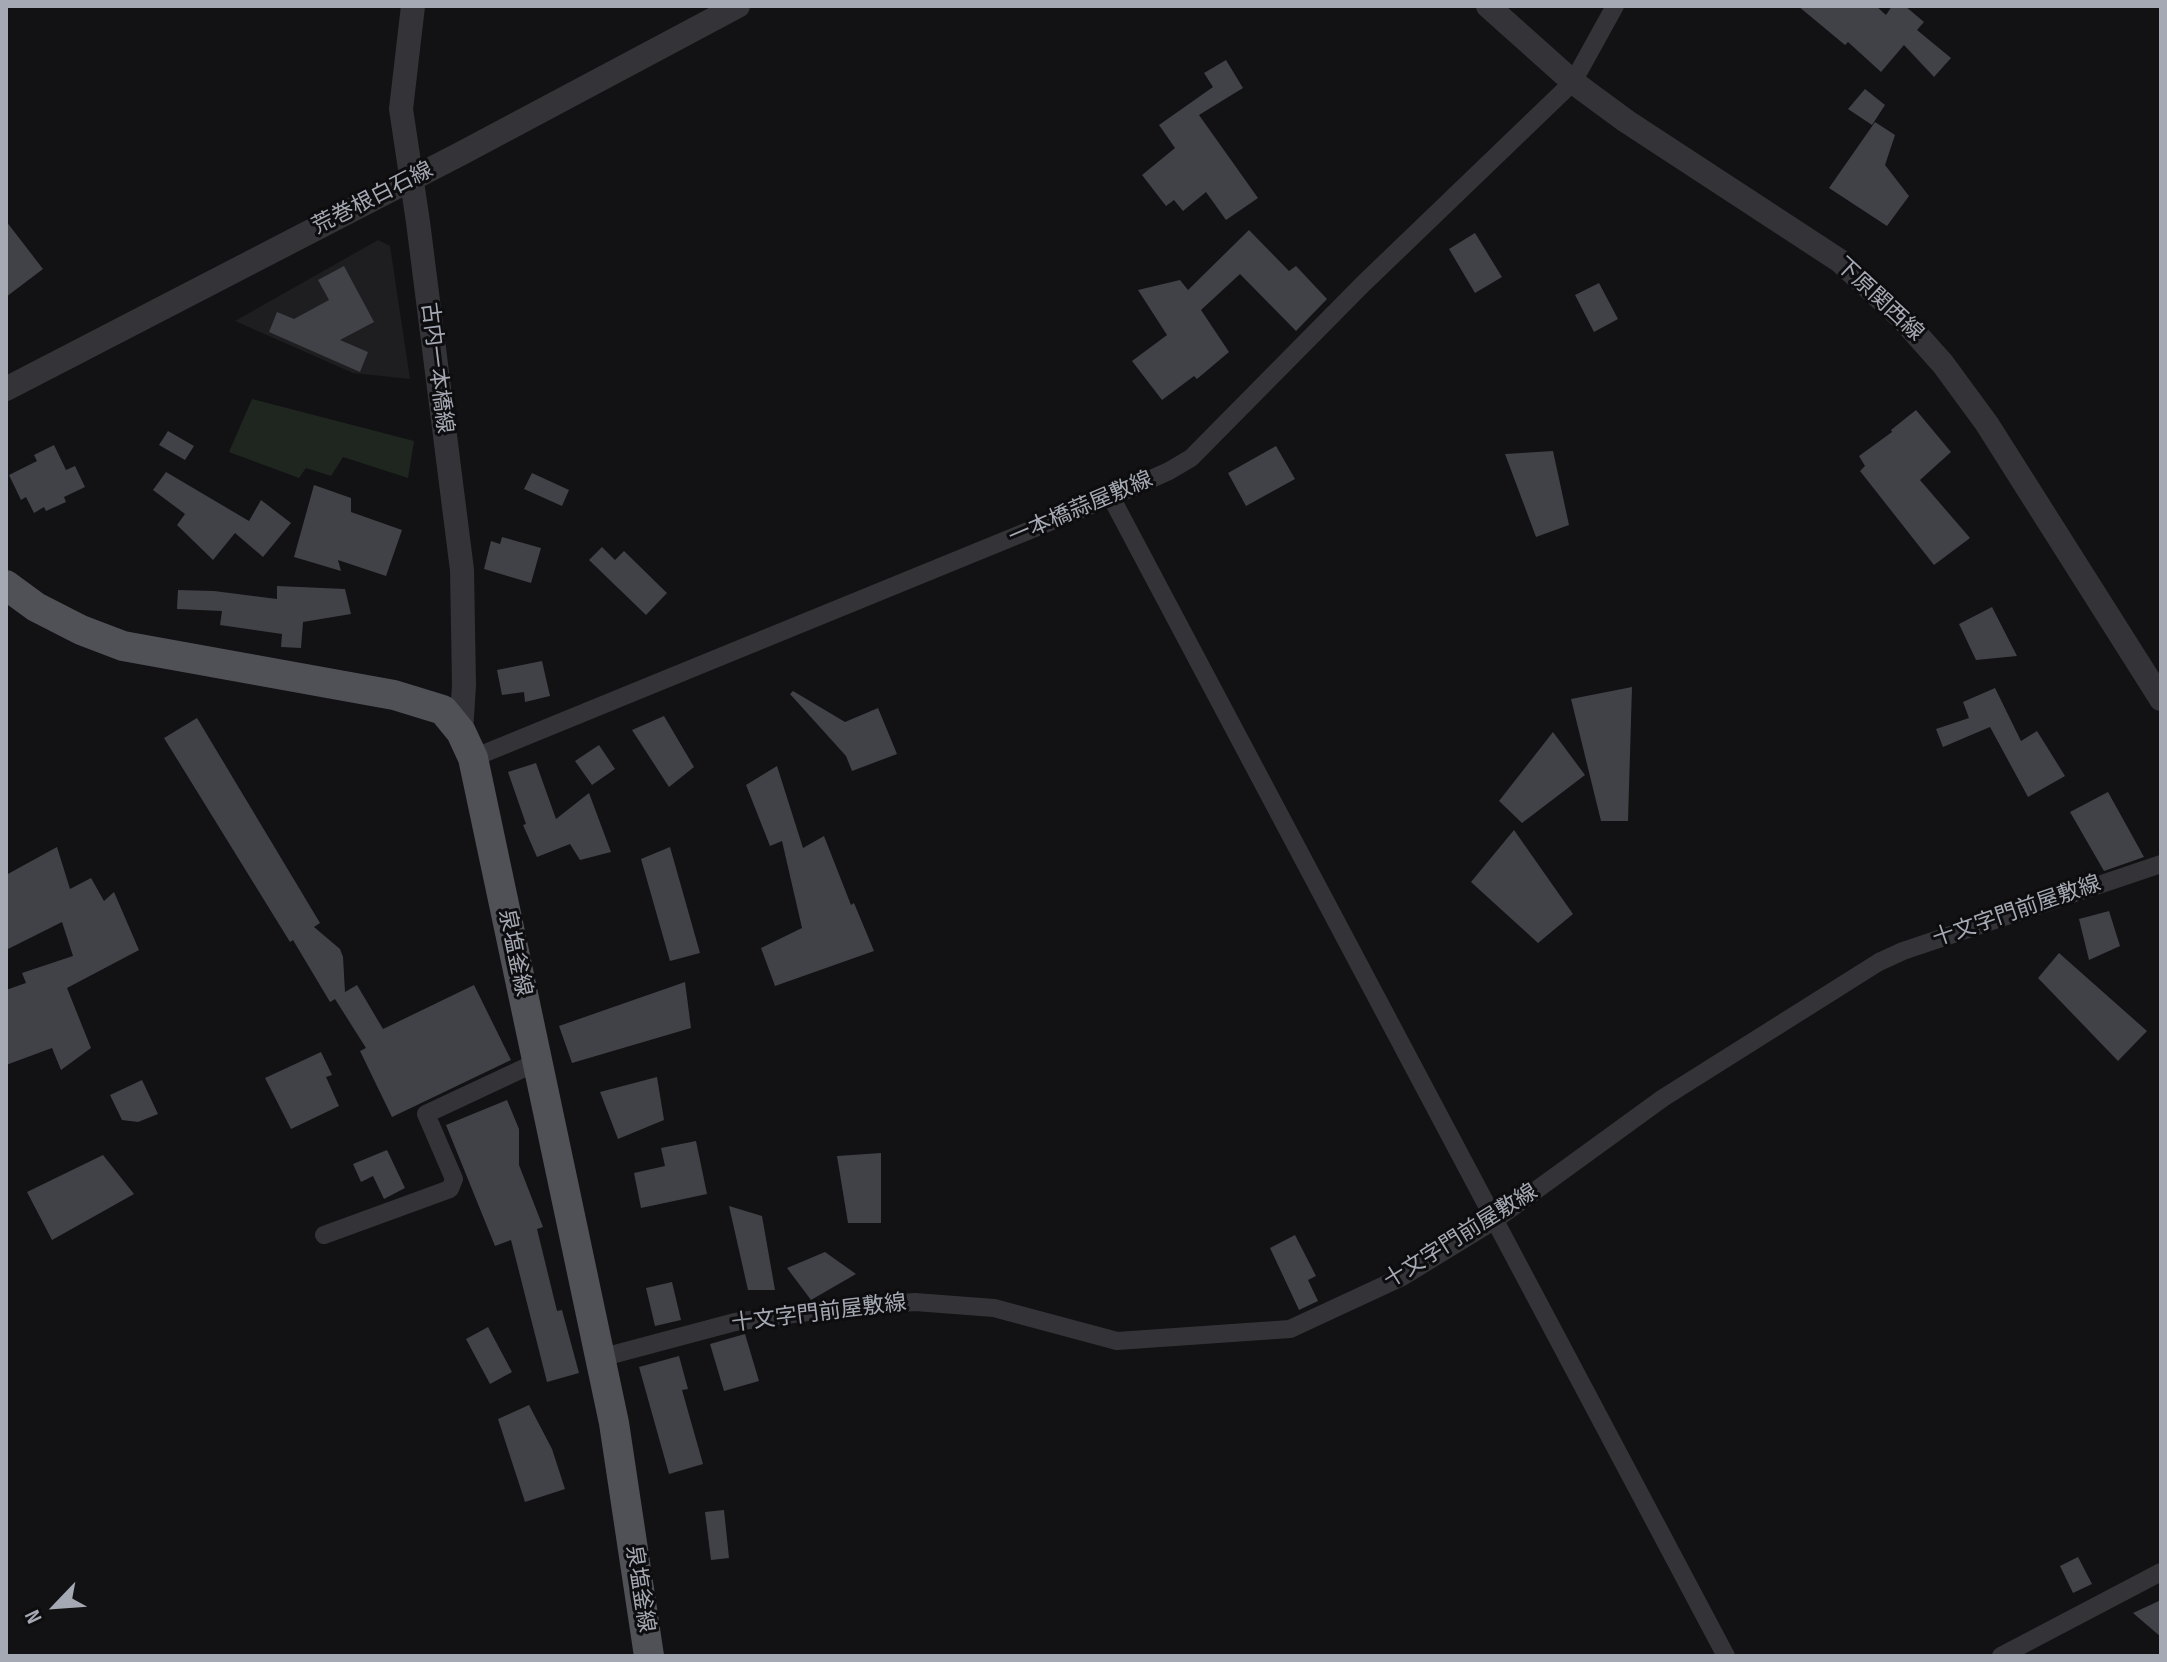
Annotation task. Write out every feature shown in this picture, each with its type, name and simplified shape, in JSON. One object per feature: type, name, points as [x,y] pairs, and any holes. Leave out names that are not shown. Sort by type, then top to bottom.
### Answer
[{"type":"main road","points":[[6,585],[36,607],[81,630],[123,646],[394,695],[443,710],[467,745]]},
{"type":"main road","name":"泉塩釜線","points":[[467,745],[614,1423],[649,1656]]},
{"type":"street","name":"古内一本橋線","points":[[413,6],[401,109],[462,570],[467,745]]},
{"type":"street","name":"荒巻根白石線","points":[[6,389],[738,6]]},
{"type":"street","name":"下原関西線","points":[[1488,6],[1573,82],[1626,121],[1840,261],[1902,318],[1943,364],[1987,424],[2161,699]]},
{"type":"street","name":"一本橋蒜屋敷線","points":[[467,745],[1111,497],[1191,458],[1363,284],[1573,82],[1615,6]]},
{"type":"street","points":[[1111,497],[1726,1656]]},
{"type":"street","name":"十文字門前屋敷線","points":[[600,1358],[735,1322],[830,1309],[915,1302],[994,1308],[1117,1341],[1290,1329],[1402,1277],[1495,1220],[1663,1098],[1879,962],[1903,951],[2161,864]]},
{"type":"street","points":[[324,1235],[450,1189],[454,1179],[426,1114],[537,1062]]},
{"type":"street","points":[[2001,1656],[2161,1572]]},
{"type":"shaded area","points":[[378,240],[390,246],[410,379],[353,373],[235,321]]},
{"type":"shaded area","points":[[252,399],[414,441],[408,478],[343,457],[331,476],[306,468],[299,478],[229,452]]},
{"type":"building","points":[[1798,6],[1876,6],[1886,15],[1892,6],[1905,6],[1924,22],[1917,30],[1951,58],[1934,77],[1904,45],[1881,72],[1848,42],[1845,45]]},
{"type":"building","points":[[1226,60],[1243,88],[1199,115],[1258,198],[1226,220],[1206,192],[1183,211],[1174,200],[1166,206],[1142,175],[1175,148],[1159,125],[1213,87],[1204,73]]},
{"type":"building","points":[[1865,89],[1885,105],[1872,125],[1848,109]]},
{"type":"building","points":[[1875,122],[1895,135],[1885,165],[1909,196],[1887,226],[1829,188]]},
{"type":"building","points":[[6,221],[43,269],[6,297]]},
{"type":"building","points":[[1249,230],[1289,271],[1296,266],[1327,299],[1296,331],[1240,274],[1201,310],[1229,352],[1197,379],[1194,376],[1162,400],[1132,361],[1167,335],[1138,290],[1180,280],[1188,290]]},
{"type":"building","points":[[1475,233],[1502,277],[1475,293],[1449,249]]},
{"type":"building","points":[[344,266],[374,322],[340,340],[368,352],[360,372],[269,332],[277,312],[294,319],[329,300],[318,280]]},
{"type":"building","points":[[1599,283],[1618,319],[1594,332],[1575,295]]},
{"type":"building","points":[[1916,410],[1951,452],[1920,480],[1970,538],[1934,565],[1860,471],[1865,466],[1859,456]]},
{"type":"building","points":[[168,431],[194,446],[185,460],[159,445]]},
{"type":"building","points":[[54,445],[66,470],[75,466],[85,487],[64,497],[66,502],[46,511],[44,507],[34,513],[26,497],[21,500],[9,475],[37,461],[34,455]]},
{"type":"building","points":[[1276,446],[1295,479],[1246,506],[1228,473]]},
{"type":"building","points":[[1553,451],[1569,525],[1536,537],[1505,454]]},
{"type":"building","points":[[166,472],[249,521],[261,500],[291,523],[263,557],[235,533],[213,560],[177,525],[185,514],[153,490]]},
{"type":"building","points":[[532,473],[569,490],[562,506],[524,489]]},
{"type":"building","points":[[314,485],[351,498],[351,512],[402,530],[386,576],[338,560],[341,571],[294,557]]},
{"type":"building","points":[[502,537],[541,548],[531,583],[484,569],[491,541],[500,544]]},
{"type":"building","points":[[602,547],[615,560],[624,551],[667,593],[646,615],[589,560]]},
{"type":"building","points":[[277,586],[345,589],[351,614],[303,622],[301,648],[281,647],[282,634],[220,625],[222,611],[177,609],[178,590],[277,599]]},
{"type":"building","points":[[1992,607],[2017,656],[1976,660],[1959,624]]},
{"type":"building","points":[[542,661],[550,696],[525,702],[524,692],[502,695],[497,670]]},
{"type":"building","points":[[1632,687],[1628,821],[1601,821],[1571,699]]},
{"type":"building","points":[[1995,688],[2021,741],[2037,731],[2065,776],[2028,797],[1990,727],[1943,747],[1936,729],[1969,718],[1963,702]]},
{"type":"building","points":[[793,691],[845,722],[878,708],[897,754],[852,771],[846,756],[790,694]]},
{"type":"building","points":[[664,716],[694,767],[669,787],[632,730]]},
{"type":"building","points":[[197,718],[320,923],[314,927],[340,949],[345,992],[357,985],[383,1029],[474,985],[511,1060],[392,1117],[360,1051],[366,1048],[335,999],[330,1002],[293,940],[290,942],[164,738]]},
{"type":"building","points":[[1553,732],[1585,775],[1522,823],[1499,801]]},
{"type":"building","points":[[599,745],[615,769],[592,785],[575,761]]},
{"type":"building","points":[[536,763],[556,819],[589,793],[611,852],[580,860],[570,844],[537,857],[523,825],[526,824],[508,772]]},
{"type":"building","points":[[777,766],[803,848],[824,836],[851,905],[854,903],[874,951],[775,986],[761,948],[802,928],[782,841],[770,846],[746,785]]},
{"type":"building","points":[[2108,792],[2144,857],[2104,871],[2070,812]]},
{"type":"building","points":[[1514,830],[1573,914],[1538,943],[1471,882]]},
{"type":"building","points":[[57,847],[70,889],[91,878],[104,901],[114,892],[139,950],[67,988],[91,1048],[61,1070],[52,1048],[6,1065],[6,990],[26,983],[22,973],[73,956],[62,922],[6,950],[6,875]]},
{"type":"building","points":[[670,847],[700,953],[670,961],[641,859]]},
{"type":"building","points":[[2109,911],[2120,946],[2089,960],[2079,919]]},
{"type":"building","points":[[2059,953],[2147,1031],[2118,1061],[2038,978]]},
{"type":"building","points":[[685,982],[691,1028],[572,1063],[559,1026]]},
{"type":"building","points":[[321,1052],[332,1075],[326,1077],[339,1106],[291,1129],[265,1078]]},
{"type":"building","points":[[657,1077],[664,1120],[618,1139],[600,1092]]},
{"type":"building","points":[[142,1080],[158,1114],[138,1122],[122,1120],[110,1095]]},
{"type":"building","points":[[507,1100],[519,1129],[519,1165],[543,1227],[537,1229],[557,1311],[562,1310],[579,1373],[547,1382],[511,1240],[495,1246],[446,1125]]},
{"type":"building","points":[[696,1141],[707,1194],[641,1208],[634,1173],[665,1166],[661,1148]]},
{"type":"building","points":[[387,1150],[405,1188],[384,1199],[373,1176],[361,1182],[353,1164]]},
{"type":"building","points":[[881,1153],[881,1223],[848,1223],[837,1156]]},
{"type":"building","points":[[103,1155],[134,1194],[52,1240],[27,1192]]},
{"type":"building","points":[[729,1206],[762,1216],[775,1290],[748,1290]]},
{"type":"building","points":[[1295,1235],[1316,1276],[1308,1280],[1318,1301],[1299,1310],[1270,1248]]},
{"type":"building","points":[[825,1252],[856,1274],[811,1300],[787,1268]]},
{"type":"building","points":[[672,1282],[681,1320],[655,1326],[646,1288]]},
{"type":"building","points":[[488,1327],[512,1372],[490,1384],[466,1339]]},
{"type":"building","points":[[745,1334],[759,1381],[724,1391],[710,1344]]},
{"type":"building","points":[[679,1356],[688,1389],[682,1390],[703,1464],[669,1474],[639,1367]]},
{"type":"building","points":[[529,1405],[552,1449],[565,1489],[525,1502],[498,1419]]},
{"type":"building","points":[[724,1510],[729,1558],[711,1560],[705,1512]]},
{"type":"building","points":[[2078,1557],[2092,1584],[2073,1593],[2060,1566]]},
{"type":"building","points":[[2161,1600],[2161,1637],[2133,1613]]}]
